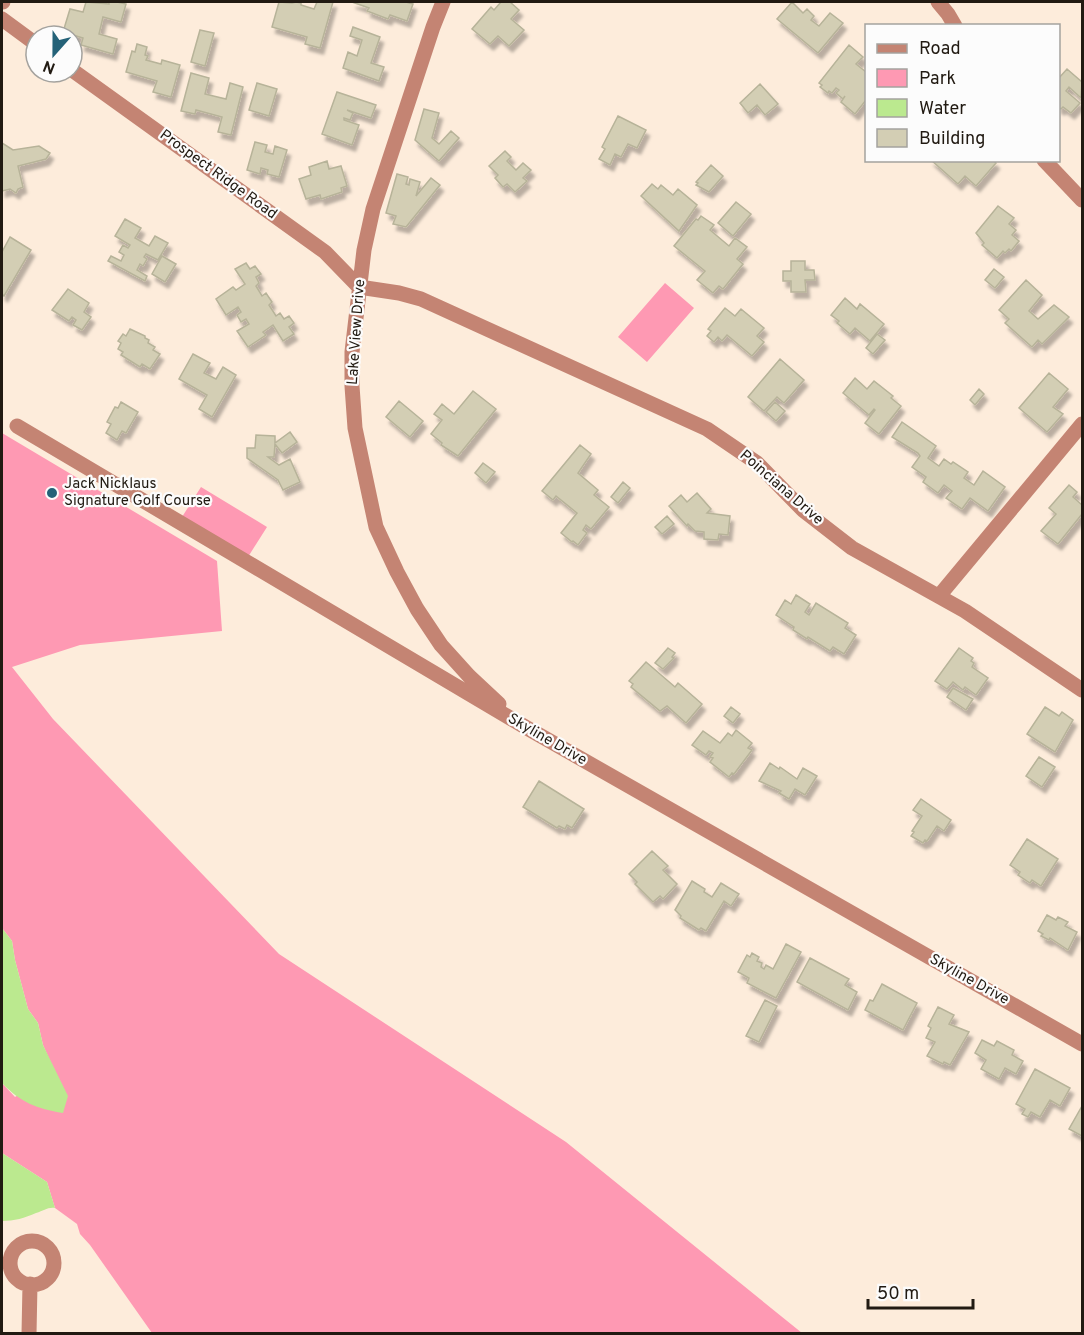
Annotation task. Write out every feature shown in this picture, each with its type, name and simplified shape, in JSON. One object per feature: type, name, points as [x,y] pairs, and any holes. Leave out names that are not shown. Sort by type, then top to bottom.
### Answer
[{"type":"street","name":"Lake View Drive","points":[[443,2],[373,209],[364,250],[352,352],[355,428],[376,527],[414,603],[441,645],[477,684],[526,728]]},
{"type":"street","points":[[938,2],[954,24]]},
{"type":"street","points":[[2,19],[24,35]]},
{"type":"street","name":"Prospect Ridge Road","points":[[84,79],[325,252],[359,287]]},
{"type":"street","points":[[1046,162],[1083,200]]},
{"type":"street","name":"Poinciana Drive","points":[[359,287],[399,293],[420,299],[707,429],[757,463],[803,510],[852,548],[973,616],[1083,690]]},
{"type":"street","points":[[939,596],[1083,424]]},
{"type":"street","name":"Skyline Drive","points":[[17,426],[526,728],[1083,1044]]},
{"type":"street","points":[[27,1241],[39,1242],[49,1248],[54,1258],[52,1272],[43,1282],[30,1284],[21,1282],[6,1256],[27,1241]]},
{"type":"street","points":[[29,1334],[30,1284]]},
{"type":"green space","points":[[665,283],[694,308],[647,362],[618,337]]},
{"type":"green space","points":[[2,433],[217,561],[222,631],[80,645],[12,667],[53,719],[279,954],[566,1142],[802,1333],[152,1333],[80,1234],[77,1224],[55,1208],[47,1182],[2,1153],[2,1083],[15,1097],[54,1070],[43,1045],[38,1023],[28,1009],[12,941],[2,928]]},
{"type":"green space","points":[[201,487],[267,527],[248,557],[182,517]]},
{"type":"water","points":[[2,928],[12,941],[28,1009],[38,1023],[43,1045],[68,1096],[63,1113],[30,1104],[15,1095],[2,1083]]},
{"type":"water","points":[[2,1153],[47,1182],[55,1208],[19,1219],[2,1221]]},
{"type":"building","points":[[86,2],[126,4],[121,22],[103,17],[99,34],[117,39],[113,54],[84,46],[84,24],[65,24],[70,9],[83,12]]},
{"type":"building","points":[[279,2],[301,3],[301,5],[314,9],[317,2],[333,2],[320,48],[305,44],[307,37],[272,27]]},
{"type":"building","points":[[352,2],[413,4],[407,21],[390,15],[388,19],[367,11],[369,8]]},
{"type":"building","points":[[501,2],[510,2],[519,10],[511,19],[524,30],[509,46],[498,36],[490,44],[472,29],[491,7],[494,10]]},
{"type":"building","points":[[792,2],[803,13],[807,9],[814,16],[811,20],[819,26],[830,13],[843,23],[818,53],[777,19]]},
{"type":"building","points":[[353,27],[380,37],[371,63],[384,67],[379,81],[343,68],[348,52],[357,56],[362,40],[350,36]]},
{"type":"building","points":[[200,30],[214,33],[205,66],[191,62]]},
{"type":"building","points":[[137,44],[147,47],[146,60],[161,64],[162,60],[180,65],[171,97],[153,92],[157,81],[126,72],[132,51],[135,52]]},
{"type":"building","points":[[849,45],[863,57],[856,64],[865,71],[865,101],[855,114],[841,102],[843,99],[836,93],[839,90],[836,88],[832,93],[829,91],[828,93],[820,87],[822,85],[819,83]]},
{"type":"building","points":[[1067,69],[1082,82],[1081,98],[1069,87],[1066,91],[1080,103],[1071,113],[1063,107],[1060,108],[1060,77]]},
{"type":"building","points":[[191,73],[209,78],[205,94],[226,99],[230,83],[243,87],[231,135],[218,132],[222,117],[196,110],[195,114],[181,111]]},
{"type":"building","points":[[257,83],[277,89],[269,116],[249,110]]},
{"type":"building","points":[[760,84],[778,104],[765,115],[757,105],[748,113],[740,103]]},
{"type":"building","points":[[337,92],[376,105],[371,118],[347,110],[353,113],[350,120],[344,118],[344,120],[359,125],[352,145],[322,134]]},
{"type":"building","points":[[424,109],[439,113],[432,138],[439,144],[451,131],[459,138],[439,161],[415,140]]},
{"type":"building","points":[[618,116],[646,130],[637,148],[628,144],[621,157],[615,154],[610,165],[599,159],[605,149],[602,147]]},
{"type":"building","points":[[255,142],[267,145],[265,152],[273,154],[275,146],[287,150],[279,177],[267,174],[268,170],[261,168],[260,174],[247,170]]},
{"type":"building","points":[[2,143],[13,150],[39,146],[50,153],[46,159],[18,166],[23,187],[16,193],[10,189],[2,191]]},
{"type":"building","points":[[505,151],[511,157],[507,161],[516,170],[523,163],[531,170],[523,178],[527,181],[515,192],[507,184],[503,187],[495,178],[498,175],[489,166]]},
{"type":"building","points":[[327,161],[329,169],[341,166],[347,186],[341,188],[342,192],[321,199],[320,195],[306,199],[299,179],[311,175],[309,167]]},
{"type":"building","points":[[933,162],[996,163],[976,186],[965,176],[958,184]]},
{"type":"building","points":[[711,165],[723,176],[709,192],[696,185],[698,183],[696,182]]},
{"type":"building","points":[[397,174],[408,177],[406,184],[409,185],[410,179],[420,182],[416,196],[431,178],[440,185],[406,227],[393,224],[396,216],[386,213]]},
{"type":"building","points":[[652,184],[658,189],[661,185],[673,195],[678,189],[697,205],[679,231],[641,196]]},
{"type":"building","points":[[736,202],[751,214],[733,236],[718,223]]},
{"type":"building","points":[[998,206],[1014,218],[1009,224],[1016,230],[1012,235],[1019,241],[1011,251],[1009,249],[1005,253],[1003,251],[997,258],[982,245],[984,243],[976,233]]},
{"type":"building","points":[[701,216],[714,225],[710,230],[729,246],[735,238],[747,247],[737,259],[743,264],[723,289],[719,286],[713,293],[697,280],[705,271],[674,246]]},
{"type":"building","points":[[125,219],[141,228],[135,238],[149,246],[155,236],[168,243],[158,260],[146,254],[144,257],[147,259],[143,266],[140,264],[137,270],[147,276],[145,281],[108,261],[111,256],[121,261],[124,255],[119,252],[123,245],[128,248],[130,245],[115,236]]},
{"type":"building","points":[[10,237],[31,250],[4,296],[2,294],[2,252]]},
{"type":"building","points":[[162,256],[176,264],[165,282],[152,274]]},
{"type":"building","points":[[791,261],[805,261],[805,270],[814,270],[815,280],[805,280],[806,292],[791,292],[791,281],[783,281],[783,271],[791,271]]},
{"type":"building","points":[[246,263],[250,269],[255,266],[261,274],[256,277],[259,283],[256,286],[262,296],[266,293],[272,302],[269,305],[276,316],[280,313],[284,319],[289,316],[294,323],[289,327],[294,334],[283,341],[273,325],[263,332],[266,335],[248,347],[237,331],[249,324],[246,319],[241,322],[237,315],[241,312],[238,307],[226,315],[216,299],[233,287],[236,290],[245,284],[235,269]]},
{"type":"building","points":[[994,269],[1004,277],[995,288],[985,280]]},
{"type":"building","points":[[1026,280],[1042,295],[1029,311],[1038,319],[1054,305],[1069,317],[1042,344],[1038,340],[1032,347],[1005,323],[1009,319],[999,310]]},
{"type":"building","points":[[68,289],[89,303],[84,312],[91,317],[82,330],[73,325],[76,320],[72,317],[69,321],[52,310]]},
{"type":"building","points":[[845,298],[857,309],[860,304],[884,324],[870,341],[855,328],[850,334],[831,315]]},
{"type":"building","points":[[725,308],[735,316],[741,309],[764,328],[757,336],[764,342],[752,356],[727,335],[722,341],[718,337],[714,342],[707,336],[711,331],[708,329]]},
{"type":"building","points":[[130,329],[145,336],[149,340],[148,343],[155,347],[153,350],[160,354],[150,369],[142,364],[140,367],[121,355],[123,352],[118,349],[121,343],[118,341],[123,334],[126,336]]},
{"type":"building","points":[[877,334],[885,340],[873,354],[866,348]]},
{"type":"building","points":[[193,354],[210,363],[204,373],[216,379],[223,367],[236,375],[212,417],[199,409],[207,395],[179,379]]},
{"type":"building","points":[[780,359],[804,380],[784,403],[777,397],[764,411],[748,397]]},
{"type":"building","points":[[1049,373],[1068,389],[1053,407],[1063,414],[1047,432],[1019,408]]},
{"type":"building","points":[[855,378],[867,389],[874,381],[893,396],[891,398],[901,406],[879,434],[865,423],[875,410],[869,415],[843,393]]},
{"type":"building","points":[[979,389],[984,394],[975,405],[970,400]]},
{"type":"building","points":[[473,391],[496,409],[458,456],[441,445],[442,443],[431,434],[442,420],[434,414],[442,404],[454,414]]},
{"type":"building","points":[[399,401],[423,421],[410,437],[386,417]]},
{"type":"building","points":[[121,402],[138,412],[126,433],[122,431],[117,440],[106,433],[111,424],[107,422],[115,407],[118,408]]},
{"type":"building","points":[[775,402],[785,411],[776,421],[766,412]]},
{"type":"building","points":[[902,422],[936,446],[928,458],[939,466],[944,459],[951,464],[953,462],[968,472],[964,478],[974,485],[983,471],[1005,487],[988,511],[970,498],[962,509],[946,498],[952,491],[944,485],[938,493],[923,482],[926,477],[912,467],[920,456],[918,453],[892,437]]},
{"type":"building","points":[[290,432],[297,442],[282,453],[275,444],[274,457],[268,457],[279,465],[290,459],[300,482],[283,490],[278,480],[247,458],[247,448],[255,448],[256,435],[275,436],[275,443]]},
{"type":"building","points":[[580,445],[591,454],[578,473],[598,490],[594,495],[609,507],[591,529],[586,525],[583,530],[587,533],[578,545],[561,533],[577,513],[556,496],[553,500],[542,491]]},
{"type":"building","points":[[483,463],[495,472],[486,483],[475,473]]},
{"type":"building","points":[[623,482],[630,488],[618,503],[611,497]]},
{"type":"building","points":[[1069,485],[1077,492],[1073,497],[1082,505],[1082,514],[1058,544],[1041,531],[1056,514],[1049,508]]},
{"type":"building","points":[[697,493],[711,509],[707,513],[730,516],[728,535],[719,534],[718,540],[704,539],[704,532],[695,531],[688,524],[687,526],[669,506],[681,495],[687,502]]},
{"type":"building","points":[[667,516],[674,524],[662,534],[655,527]]},
{"type":"building","points":[[796,595],[810,604],[805,612],[809,615],[816,603],[848,623],[845,628],[856,635],[844,654],[833,647],[830,651],[808,637],[807,639],[776,615],[785,600],[791,604]]},
{"type":"building","points":[[668,648],[675,653],[672,657],[674,658],[663,669],[655,663]]},
{"type":"building","points":[[959,648],[973,658],[972,667],[988,678],[976,695],[965,687],[963,690],[953,682],[947,689],[935,681]]},
{"type":"building","points":[[646,662],[675,687],[678,683],[702,704],[686,723],[667,706],[660,711],[631,687],[633,684],[629,681]]},
{"type":"building","points":[[953,688],[973,699],[966,710],[947,697]]},
{"type":"building","points":[[731,707],[740,714],[733,723],[724,716]]},
{"type":"building","points":[[1045,707],[1059,716],[1062,712],[1073,720],[1055,752],[1027,734]]},
{"type":"building","points":[[736,730],[752,743],[748,748],[752,750],[734,774],[732,773],[729,777],[710,762],[713,753],[709,751],[706,755],[692,745],[703,731],[720,743],[728,733],[732,736]]},
{"type":"building","points":[[1039,757],[1055,767],[1042,787],[1026,776]]},
{"type":"building","points":[[770,763],[797,779],[803,768],[817,776],[805,795],[795,789],[789,799],[779,793],[781,791],[759,781]]},
{"type":"building","points":[[539,781],[584,809],[572,828],[567,825],[565,829],[559,826],[557,828],[523,807]]},
{"type":"building","points":[[921,799],[951,820],[944,831],[937,826],[927,841],[923,843],[911,836],[922,816],[913,810]]},
{"type":"building","points":[[1027,839],[1058,859],[1041,886],[1032,880],[1030,883],[1018,875],[1020,872],[1010,865]]},
{"type":"building","points":[[652,851],[668,866],[663,870],[677,884],[663,899],[660,896],[653,902],[635,884],[637,882],[629,874]]},
{"type":"building","points":[[692,881],[705,889],[704,892],[712,897],[721,883],[739,894],[731,906],[724,901],[706,931],[701,928],[699,930],[680,918],[681,916],[675,910]]},
{"type":"building","points":[[1047,915],[1056,920],[1058,917],[1068,922],[1065,926],[1077,932],[1068,950],[1050,938],[1049,940],[1041,936],[1043,934],[1038,931]]},
{"type":"building","points":[[786,944],[801,952],[776,998],[747,983],[749,978],[738,972],[747,955],[750,957],[752,953],[759,957],[757,961],[762,963],[761,967],[764,969],[766,965],[773,969]]},
{"type":"building","points":[[810,958],[849,979],[845,985],[857,992],[848,1010],[797,982]]},
{"type":"building","points":[[882,984],[917,1003],[903,1030],[865,1010]]},
{"type":"building","points":[[765,1000],[777,1006],[759,1042],[746,1036]]},
{"type":"building","points":[[938,1007],[954,1015],[949,1024],[969,1032],[950,1065],[927,1056],[935,1042],[926,1038],[931,1028],[928,1026]]},
{"type":"building","points":[[982,1040],[994,1046],[997,1041],[1014,1050],[1012,1055],[1023,1061],[1016,1074],[1005,1068],[999,1079],[981,1069],[986,1060],[975,1053]]},
{"type":"building","points":[[1035,1069],[1070,1088],[1060,1106],[1050,1100],[1040,1117],[1031,1112],[1028,1117],[1022,1114],[1025,1109],[1016,1104]]},
{"type":"building","points":[[1082,1106],[1082,1136],[1069,1129]]},
{"type":"place","name":"Jack Nicklaus Signature Golf Course","points":[[52,493]]}]
